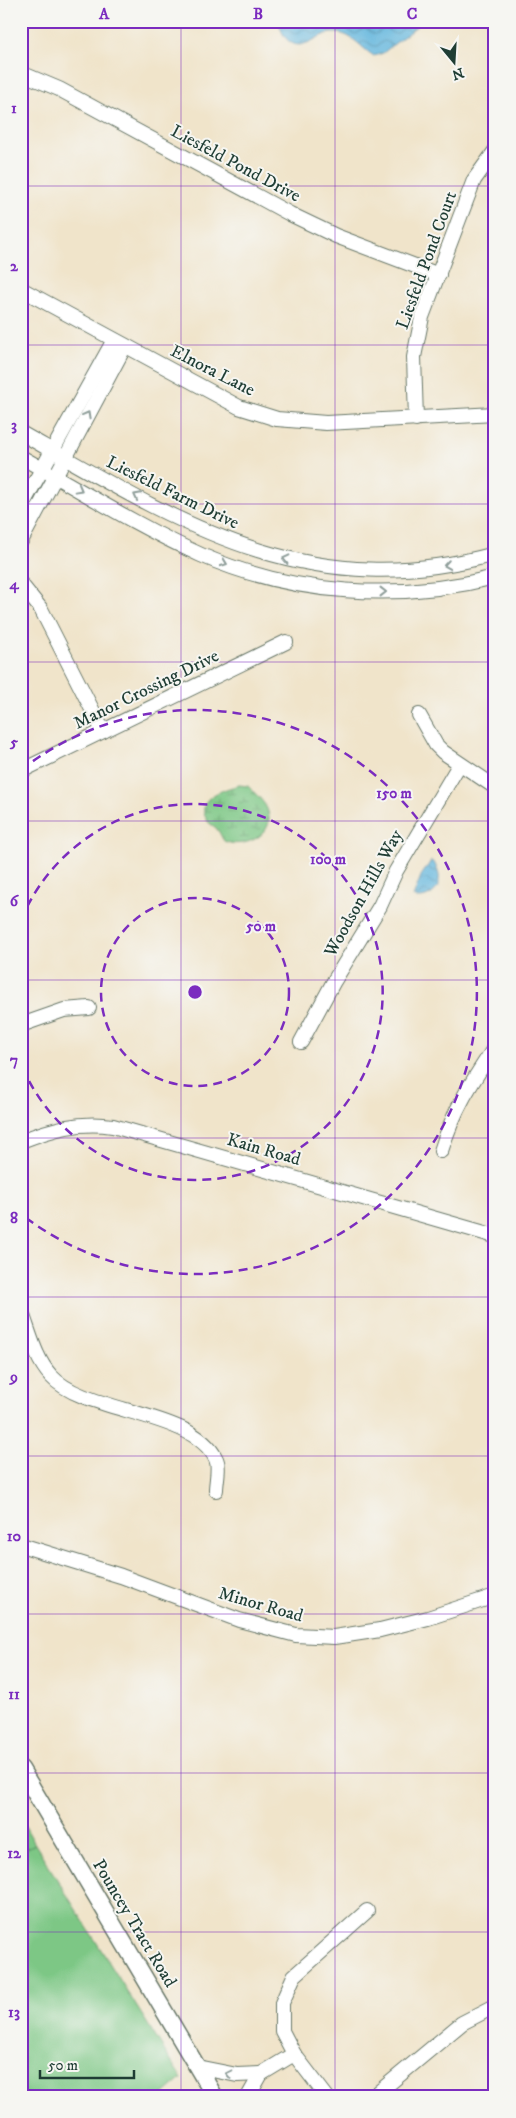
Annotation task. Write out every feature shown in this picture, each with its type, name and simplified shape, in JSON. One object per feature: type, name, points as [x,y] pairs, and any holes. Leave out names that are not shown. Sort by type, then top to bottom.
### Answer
[{"type":"main road","name":"Pouncey Tract Road","points":[[21,1769],[214,2097]]},
{"type":"street","name":"Liesfeld Pond Drive","points":[[21,73],[67,94],[290,214],[336,236],[439,275]]},
{"type":"street","name":"Liesfeld Pond Court","points":[[416,419],[414,357],[422,317],[474,180],[495,151]]},
{"type":"street","name":"Elnora Lane","points":[[21,289],[239,407],[277,420],[326,423],[495,414]]},
{"type":"street","points":[[21,541],[55,476],[59,454],[120,343]]},
{"type":"street","name":"Liesfeld Farm Drive","points":[[21,433],[197,529],[244,547],[285,559],[351,569],[400,570],[466,562],[495,554]]},
{"type":"street","points":[[21,507],[42,469],[59,454]]},
{"type":"street","points":[[21,457],[202,555],[251,573],[280,581],[336,590],[398,592],[445,588],[495,577]]},
{"type":"street","points":[[21,584],[41,609],[103,730]]},
{"type":"street","name":"Manor Crossing Drive","points":[[21,771],[286,642]]},
{"type":"street","points":[[420,715],[436,745],[459,764],[495,787]]},
{"type":"street","name":"Woodson Hills Way","points":[[301,1042],[334,981],[380,906],[396,871],[459,764]]},
{"type":"street","points":[[21,1025],[69,1008],[89,1008]]},
{"type":"street","points":[[441,1151],[450,1122],[463,1095],[495,1047]]},
{"type":"street","name":"Kain Road","points":[[21,1141],[67,1126],[82,1124],[113,1126],[495,1236]]},
{"type":"street","points":[[21,1310],[37,1352],[51,1377],[77,1393],[186,1431],[210,1450],[217,1461],[216,1490]]},
{"type":"street","name":"Minor Road","points":[[21,1545],[121,1576],[239,1620],[296,1635],[334,1637],[380,1630],[428,1618],[495,1596]]},
{"type":"street","points":[[327,2097],[294,2054],[282,2031],[282,2003],[294,1976],[367,1911]]},
{"type":"street","points":[[373,2097],[462,2023],[495,2006]]},
{"type":"street","points":[[197,2067],[237,2076],[261,2074],[294,2054]]},
{"type":"street","points":[[248,2097],[261,2074]]},
{"type":"green space","points":[[239,785],[248,786],[258,796],[267,808],[269,818],[265,831],[253,840],[238,844],[224,841],[208,821],[204,812],[204,806],[207,800],[218,792]]},
{"type":"green space","points":[[21,1819],[35,1844],[21,1851]]},
{"type":"green space","points":[[35,1844],[182,2079],[161,2097],[21,2097],[21,1851]]},
{"type":"water","points":[[279,21],[423,21],[383,53],[374,56],[352,39],[336,33],[323,35],[308,43],[294,44],[286,39]]},
{"type":"water","points":[[431,861],[435,864],[439,874],[436,889],[426,897],[413,897],[421,876]]}]
